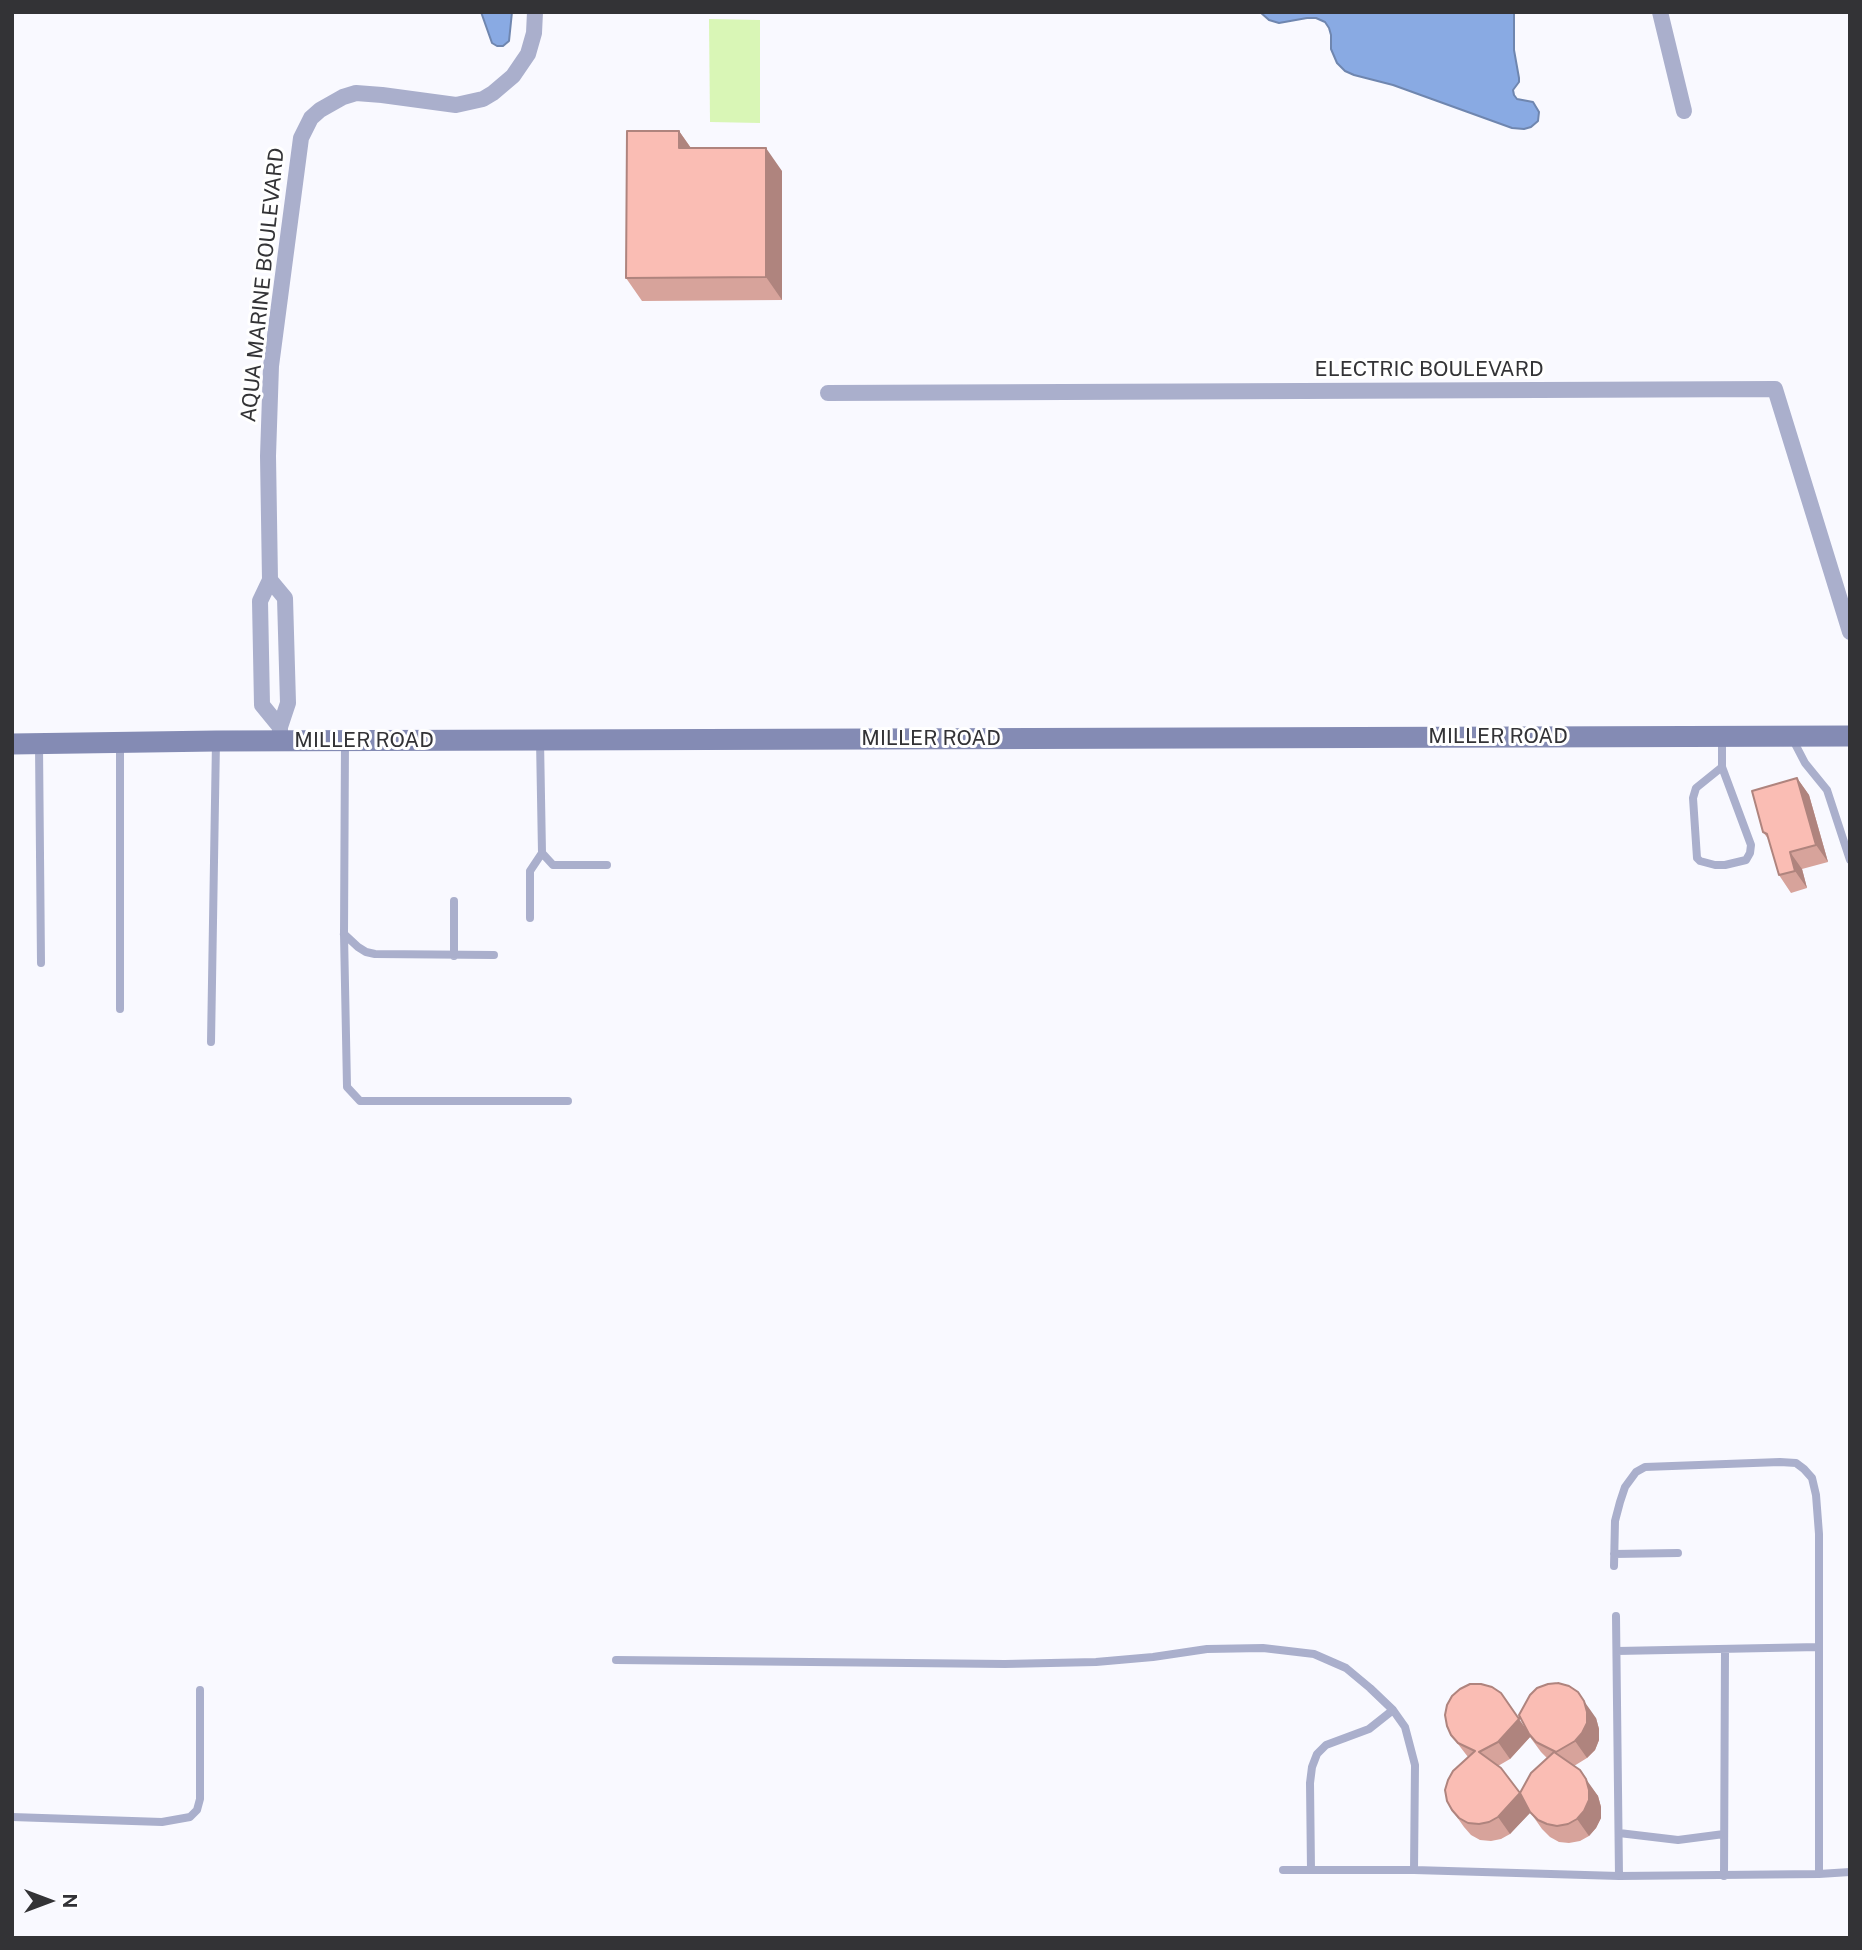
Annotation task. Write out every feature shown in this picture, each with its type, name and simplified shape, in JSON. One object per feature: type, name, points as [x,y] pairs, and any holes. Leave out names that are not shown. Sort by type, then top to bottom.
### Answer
[{"type":"street","name":"AQUA MARINE BOULEVARD","points":[[280,734],[262,705],[260,601],[270,580],[268,456],[271,366],[301,138],[311,118],[320,110],[356,93],[382,94],[456,105],[483,99],[513,76],[528,54],[534,33],[535,12]]},
{"type":"street","points":[[1660,12],[1684,111]]},
{"type":"street","name":"ELECTRIC BOULEVARD","points":[[828,393],[1775,389],[1850,632]]},
{"type":"street","name":"AQUA MARINE BOULEVARD","points":[[270,580],[285,598],[288,703],[280,734]]},
{"type":"street","name":"MILLER ROAD","points":[[12,744],[216,741],[280,734],[345,741],[1850,736]]},
{"type":"lane","points":[[1722,736],[1722,767],[1751,845],[1746,860],[1714,865],[1697,858],[1693,798],[1696,788],[1722,767]]},
{"type":"lane","points":[[1791,736],[1805,762],[1827,790],[1850,860]]},
{"type":"lane","points":[[530,918],[530,871],[542,853],[540,740]]},
{"type":"lane","points":[[211,1042],[216,741]]},
{"type":"lane","points":[[345,741],[344,934],[347,1087],[360,1101],[568,1101]]},
{"type":"lane","points":[[120,742],[120,1009]]},
{"type":"lane","points":[[39,743],[41,962]]},
{"type":"lane","points":[[542,853],[553,865],[607,865]]},
{"type":"lane","points":[[454,901],[454,956]]},
{"type":"lane","points":[[344,934],[358,947],[375,954],[494,955]]},
{"type":"lane","points":[[1614,1566],[1615,1521],[1623,1495],[1636,1472],[1645,1467],[1796,1463],[1812,1478],[1819,1534],[1819,1874]]},
{"type":"lane","points":[[1614,1554],[1678,1553]]},
{"type":"lane","points":[[1616,1616],[1619,1876]]},
{"type":"lane","points":[[1617,1651],[1819,1647]]},
{"type":"lane","points":[[616,1660],[1005,1664],[1096,1662],[1207,1649],[1263,1648],[1314,1654],[1346,1668],[1393,1710],[1405,1727],[1415,1765],[1414,1870]]},
{"type":"lane","points":[[1724,1876],[1725,1650]]},
{"type":"lane","points":[[12,1817],[162,1822],[190,1817],[197,1810],[200,1799],[200,1690]]},
{"type":"lane","points":[[1311,1870],[1310,1783],[1317,1754],[1326,1745],[1369,1729],[1393,1710]]},
{"type":"lane","points":[[1619,1833],[1678,1840],[1724,1834]]},
{"type":"lane","points":[[1283,1870],[1414,1870],[1619,1876],[1819,1874],[1850,1871]]},
{"type":"green space","points":[[709,19],[760,20],[760,123],[710,122]]},
{"type":"water","points":[[481,12],[512,12],[509,41],[503,46],[492,43]]},
{"type":"water","points":[[1260,12],[1514,12],[1514,50],[1519,82],[1513,90],[1514,95],[1517,99],[1533,102],[1539,112],[1538,121],[1524,129],[1512,128],[1393,85],[1354,75],[1337,63],[1331,49],[1329,28],[1325,22],[1307,18],[1279,23],[1269,20]]},
{"type":"building","points":[[627,131],[679,131],[679,148],[766,148],[766,277],[626,278]]},
{"type":"building","points":[[1797,778],[1816,845],[1790,852],[1795,871],[1779,875],[1752,791]]},
{"type":"building","points":[[1558,1683],[1578,1692],[1584,1701],[1587,1723],[1575,1741],[1556,1752],[1536,1742],[1519,1715],[1537,1688]]},
{"type":"building","points":[[1470,1684],[1492,1687],[1501,1693],[1519,1719],[1498,1742],[1479,1752],[1501,1768],[1520,1793],[1498,1817],[1479,1824],[1468,1823],[1459,1818],[1447,1801],[1445,1790],[1453,1771],[1475,1751],[1458,1743],[1451,1735],[1445,1715],[1452,1696]]},
{"type":"building","points":[[1554,1752],[1580,1770],[1589,1790],[1589,1800],[1577,1819],[1557,1826],[1538,1820],[1530,1812],[1520,1793],[1531,1773]]}]
